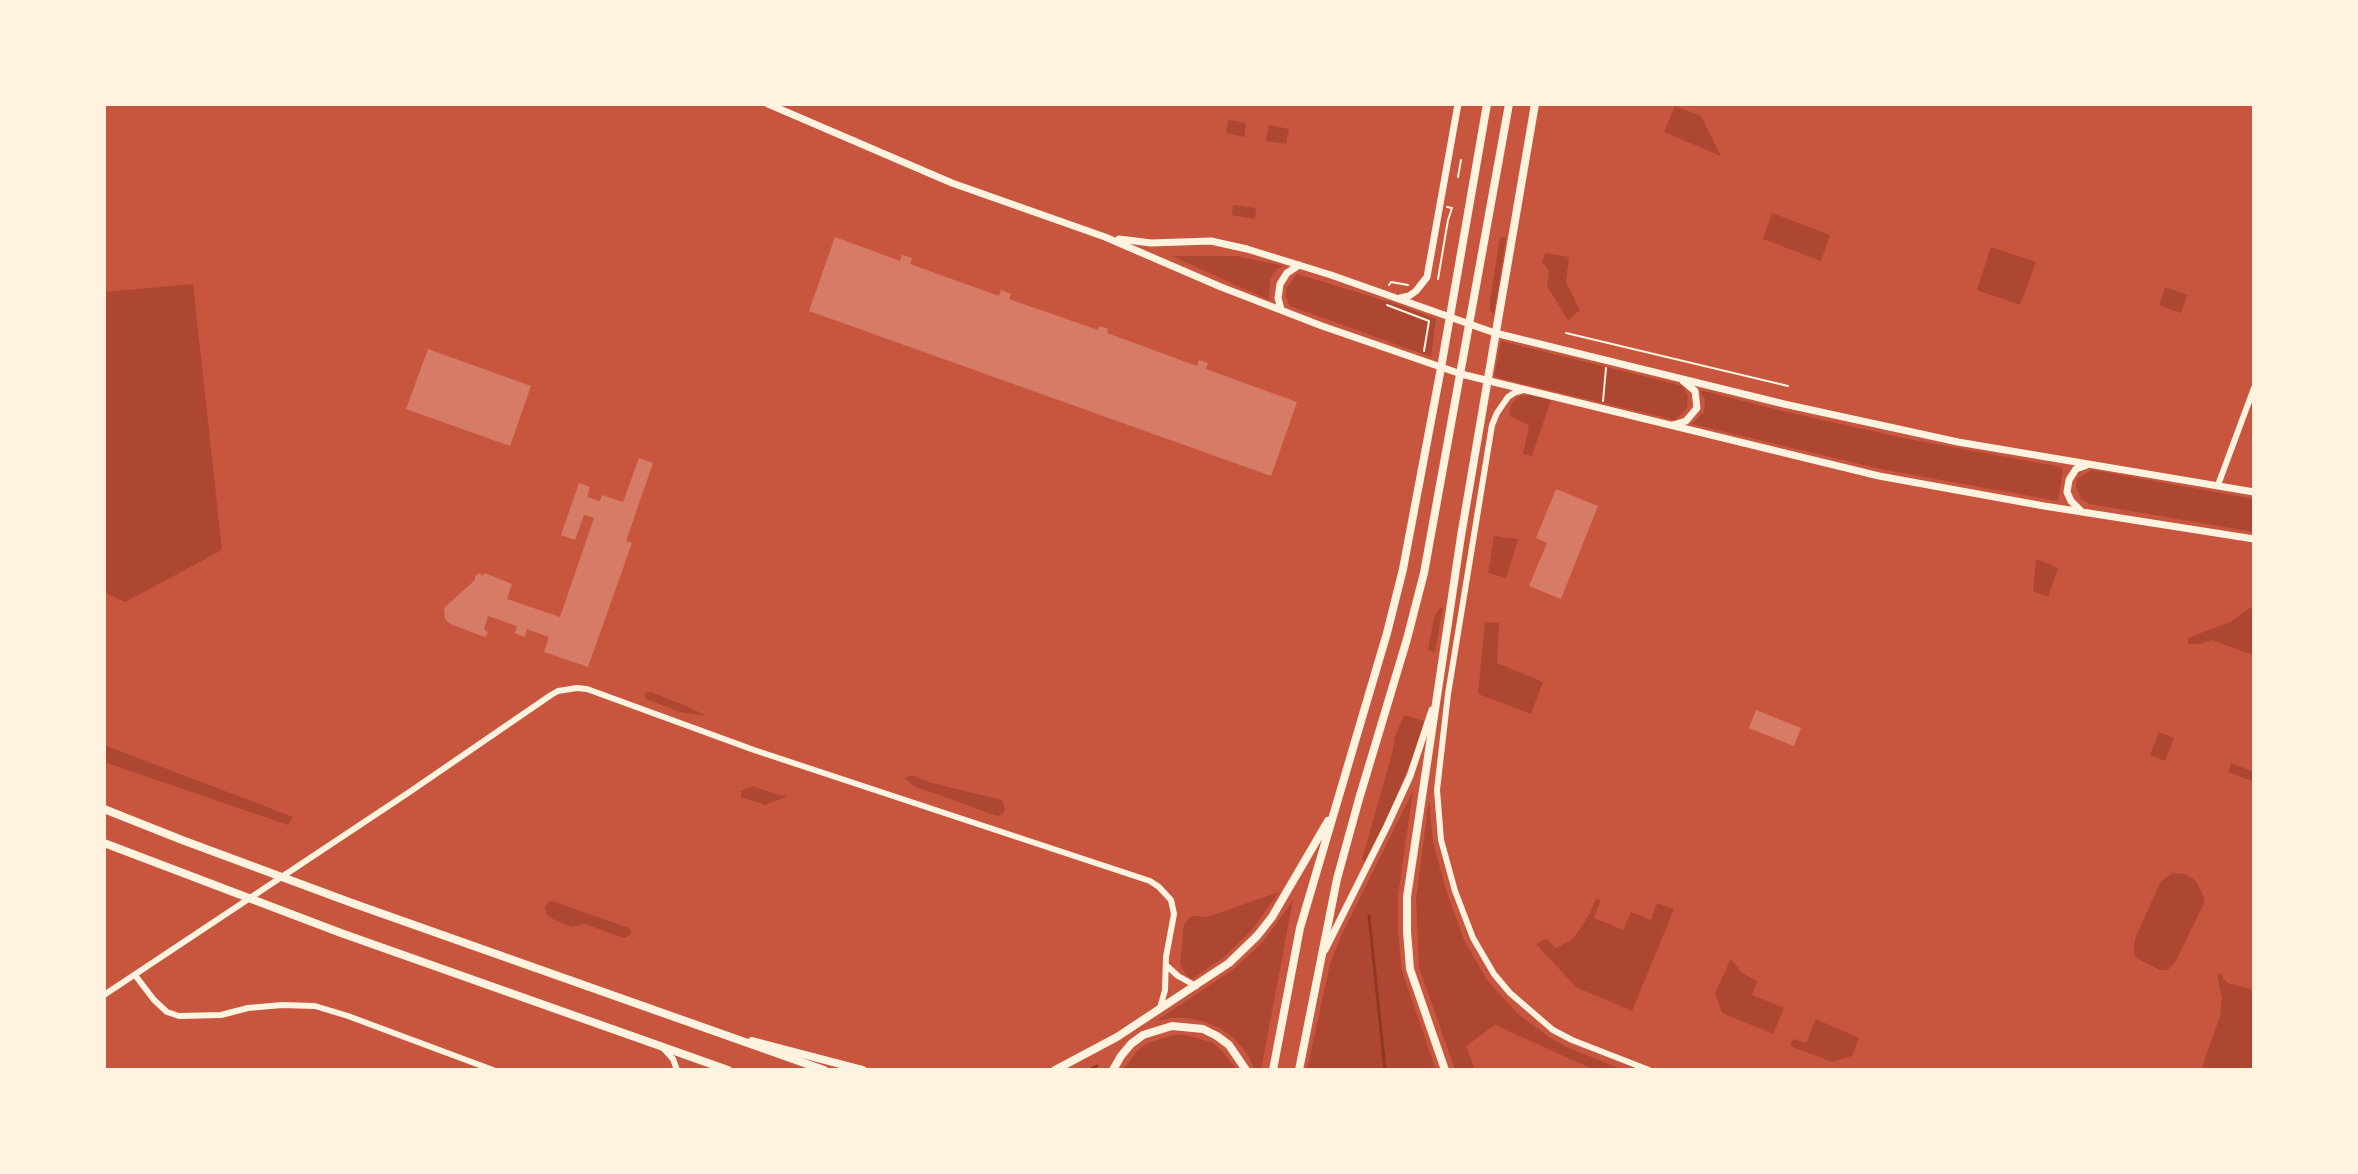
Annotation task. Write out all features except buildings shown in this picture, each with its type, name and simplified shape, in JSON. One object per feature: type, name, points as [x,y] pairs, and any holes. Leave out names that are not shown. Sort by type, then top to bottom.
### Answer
[{"type":"main road","points":[[768,104],[952,183],[1105,237],[1322,326],[1461,374],[1879,476],[2254,539]]},
{"type":"main road","points":[[1398,298],[1416,291],[1427,277],[1458,104]]},
{"type":"main road","points":[[1273,1070],[1300,928],[1395,601],[1441,368],[1487,104]]},
{"type":"main road","points":[[1299,1070],[1337,879],[1416,606],[1509,104]]},
{"type":"main road","points":[[1445,1070],[1410,969],[1407,897],[1436,696],[1535,104]]},
{"type":"main road","points":[[1105,237],[1151,243],[1211,241],[1300,265],[1495,333],[1678,378],[1908,432],[2254,492]]},
{"type":"main road","points":[[1281,309],[1278,298],[1280,284],[1287,273],[1300,265]]},
{"type":"main road","points":[[1667,426],[1686,421],[1697,408],[1695,391],[1678,378]]},
{"type":"main road","points":[[2081,512],[2067,492],[2069,480],[2076,469],[2089,464]]},
{"type":"main road","points":[[1320,960],[1410,776],[1436,696]]},
{"type":"main road","points":[[104,809],[352,903],[824,1070]]},
{"type":"main road","points":[[1055,1070],[1090,1053],[1229,963],[1264,927],[1286,896],[1310,847],[1334,812]]},
{"type":"main road","points":[[104,843],[341,933],[728,1070]]},
{"type":"main road","points":[[1113,1070],[1131,1044],[1143,1035],[1172,1026],[1203,1029],[1217,1036],[1229,1045],[1246,1070]]},
{"type":"main road","points":[[715,1031],[863,1070]]},
{"type":"street","points":[[2218,485],[2254,388]]},
{"type":"street","points":[[1525,390],[1508,397],[1492,425],[1448,694],[1437,790],[1441,840],[1469,929],[1482,958],[1494,974],[1541,1021],[1572,1040],[1649,1070]]},
{"type":"street","points":[[104,995],[551,695],[570,689],[587,689],[754,750],[1150,881],[1171,900],[1174,914],[1160,1009]]},
{"type":"street","points":[[1167,966],[1196,986]]},
{"type":"street","points":[[135,975],[154,1000],[167,1012],[179,1016],[221,1015],[248,1008],[282,1005],[315,1006],[493,1070]]},
{"type":"street","points":[[661,1046],[673,1059],[677,1070]]},
{"type":"path","points":[[1458,177],[1461,160]]},
{"type":"path","points":[[1438,279],[1452,208]]},
{"type":"path","points":[[1391,282],[1414,284]]},
{"type":"path","points":[[1384,303],[1429,321],[1424,351]]},
{"type":"path","points":[[1566,333],[1788,386]]},
{"type":"path","points":[[1602,409],[1607,360]]},
{"type":"shaded area","points":[[1675,106],[1701,116],[1721,156],[1664,132]]},
{"type":"shaded area","points":[[1228,120],[1246,123],[1244,137],[1226,133]]},
{"type":"shaded area","points":[[1269,125],[1289,129],[1286,144],[1266,141]]},
{"type":"shaded area","points":[[1233,205],[1256,208],[1255,219],[1232,215]]},
{"type":"shaded area","points":[[1772,213],[1830,235],[1821,261],[1763,239]]},
{"type":"shaded area","points":[[1500,237],[1506,238],[1494,314],[1490,311],[1490,301]]},
{"type":"shaded area","points":[[1991,247],[2036,262],[2020,305],[1977,290]]},
{"type":"shaded area","points":[[1545,253],[1569,257],[1566,282],[1580,310],[1568,320],[1547,286],[1549,271],[1542,262]]},
{"type":"shaded area","points":[[1172,256],[1236,256],[1284,266],[1277,269],[1270,279],[1269,300]]},
{"type":"shaded area","points":[[1297,274],[1436,319],[1431,357],[1290,306],[1286,288]]},
{"type":"shaded area","points":[[193,284],[222,550],[125,602],[104,592],[104,292]]},
{"type":"shaded area","points":[[2165,287],[2187,295],[2181,313],[2159,305]]},
{"type":"shaded area","points":[[1501,341],[1683,386],[1688,396],[1687,408],[1675,420],[1494,377]]},
{"type":"shaded area","points":[[1700,390],[1908,439],[2061,467],[2058,501],[1881,469],[1692,424],[1704,412],[1705,400]]},
{"type":"shaded area","points":[[1519,396],[1551,400],[1532,456],[1523,454],[1529,425],[1511,417],[1509,411]]},
{"type":"shaded area","points":[[2092,470],[2254,499],[2254,532],[2090,504],[2081,499],[2076,487],[2077,479]]},
{"type":"shaded area","points":[[1494,536],[1518,539],[1506,578],[1488,573]]},
{"type":"shaded area","points":[[2036,559],[2058,568],[2048,597],[2033,591]]},
{"type":"shaded area","points":[[2254,605],[2253,655],[2212,640],[2188,644],[2188,638],[2232,621]]},
{"type":"shaded area","points":[[1443,608],[1435,652],[1428,650],[1434,617]]},
{"type":"shaded area","points":[[1485,622],[1499,623],[1497,663],[1543,682],[1531,714],[1478,694]]},
{"type":"shaded area","points":[[651,692],[706,716],[680,712],[646,699],[644,693]]},
{"type":"shaded area","points":[[1404,715],[1424,721],[1417,748],[1365,861],[1362,860],[1395,736]]},
{"type":"shaded area","points":[[2159,732],[2174,738],[2165,761],[2150,755]]},
{"type":"shaded area","points":[[104,745],[293,817],[288,825],[104,762]]},
{"type":"shaded area","points":[[2231,763],[2254,772],[2254,782],[2228,772]]},
{"type":"shaded area","points":[[912,775],[928,782],[1002,800],[1005,810],[997,816],[914,786],[904,778]]},
{"type":"shaded area","points":[[752,786],[788,796],[765,805],[741,797],[741,791]]},
{"type":"shaded area","points":[[1413,791],[1398,896],[1398,932],[1402,971],[1436,1070],[1307,1070],[1330,964]]},
{"type":"shaded area","points":[[1429,800],[1433,842],[1447,893],[1465,942],[1487,980],[1518,1014],[1549,1037],[1623,1070],[1595,1070],[1495,1025],[1466,1046],[1475,1070],[1455,1070],[1419,967],[1416,898]]},
{"type":"shaded area","points":[[2173,873],[2186,874],[2196,881],[2204,903],[2176,961],[2168,970],[2160,970],[2138,959],[2134,948],[2136,936],[2161,881]]},
{"type":"shaded area","points":[[1279,892],[1251,931],[1224,957],[1192,979],[1186,975],[1180,964],[1184,925],[1189,918],[1207,917]]},
{"type":"shaded area","points":[[1596,899],[1601,900],[1594,918],[1623,930],[1631,912],[1651,920],[1657,903],[1674,909],[1632,1011],[1576,987],[1536,944],[1546,939],[1556,948],[1573,939]]},
{"type":"shaded area","points":[[1293,900],[1261,1070],[1255,1070],[1235,1039],[1206,1022],[1189,1018],[1156,1021],[1234,969],[1263,942]]},
{"type":"shaded area","points":[[552,901],[629,928],[632,932],[624,938],[585,924],[571,927],[546,914],[545,907]]},
{"type":"shaded area","points":[[1731,959],[1742,973],[1757,981],[1752,995],[1784,1008],[1773,1034],[1722,1013],[1715,993]]},
{"type":"shaded area","points":[[2222,973],[2228,983],[2254,990],[2254,1070],[2201,1070],[2220,1016],[2222,999],[2217,975]]},
{"type":"shaded area","points":[[1816,1019],[1859,1038],[1852,1056],[1832,1062],[1790,1046],[1793,1039],[1806,1043]]},
{"type":"shaded area","points":[[1173,1035],[1187,1035],[1213,1043],[1237,1070],[1123,1070],[1137,1051],[1148,1043]]},
{"type":"waterway","points":[[1369,916],[1385,1070]]},
{"type":"waterway","points":[[1089,1070],[1097,1066]]}]
